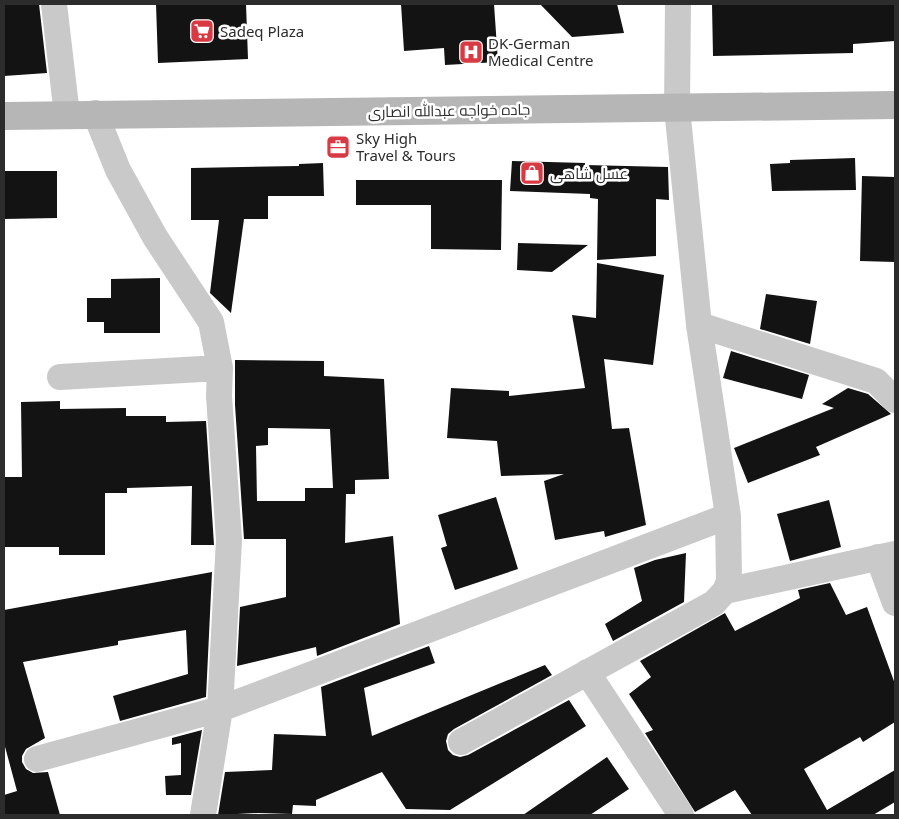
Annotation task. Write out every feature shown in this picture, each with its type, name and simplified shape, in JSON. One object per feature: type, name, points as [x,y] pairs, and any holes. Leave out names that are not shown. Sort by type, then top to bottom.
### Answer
[{"type":"main road","name":"جاده خواجه عبدالله انصاری","points":[[4,116],[95,113],[895,105]]},
{"type":"street","points":[[54,4],[67,115]]},
{"type":"street","points":[[461,742],[714,603],[725,591],[729,581],[728,516],[699,325],[677,108],[678,4]]},
{"type":"street","points":[[95,113],[122,179],[155,237],[211,322],[220,368],[218,396],[229,540],[220,709],[203,815]]},
{"type":"street","points":[[699,325],[876,381],[895,400]]},
{"type":"street","points":[[60,377],[220,368]]},
{"type":"street","points":[[37,759],[220,709],[728,516]]},
{"type":"street","points":[[725,591],[887,555],[895,603]]},
{"type":"street","points":[[587,672],[680,815]]},
{"type":"building","points":[[4,4],[39,4],[47,73],[4,76]]},
{"type":"building","name":"Sadeq Plaza","points":[[156,4],[246,4],[248,59],[158,63]]},
{"type":"building","points":[[401,4],[494,4],[498,62],[445,65],[444,48],[404,51]]},
{"type":"building","points":[[540,4],[617,4],[624,33],[572,37]]},
{"type":"building","points":[[712,4],[895,4],[895,41],[853,44],[853,53],[713,56]]},
{"type":"building","points":[[855,158],[856,190],[772,191],[770,164],[790,163],[790,160]]},
{"type":"building","points":[[512,161],[668,167],[669,200],[656,199],[656,256],[597,260],[598,199],[590,198],[590,194],[510,191]]},
{"type":"building","points":[[323,163],[324,196],[268,196],[268,219],[244,219],[231,313],[210,293],[219,220],[191,220],[191,168],[299,166],[299,164]]},
{"type":"building","points":[[4,171],[57,171],[57,218],[4,219]]},
{"type":"building","points":[[862,176],[895,177],[895,262],[860,261]]},
{"type":"building","points":[[356,180],[502,180],[501,250],[431,249],[431,205],[356,205]]},
{"type":"building","points":[[518,243],[588,245],[552,272],[517,270]]},
{"type":"building","points":[[597,263],[664,275],[653,365],[604,359],[612,429],[629,428],[646,525],[605,537],[604,531],[555,540],[544,481],[564,474],[501,476],[497,441],[447,438],[451,388],[509,391],[509,396],[585,388],[572,315],[596,318]]},
{"type":"building","points":[[160,278],[160,333],[104,333],[104,322],[87,322],[87,298],[111,298],[111,279]]},
{"type":"building","points":[[766,294],[817,301],[810,344],[760,329]]},
{"type":"building","points":[[731,351],[809,375],[802,399],[723,378]]},
{"type":"building","points":[[235,360],[324,361],[324,376],[384,379],[389,479],[355,480],[355,494],[346,494],[345,543],[393,536],[400,624],[317,656],[316,647],[237,666],[240,607],[286,597],[286,539],[244,539],[235,405]],"holes":[[[268,428],[330,429],[333,488],[305,488],[305,501],[257,501],[256,446],[268,445]]]},
{"type":"building","points":[[848,388],[868,394],[891,414],[816,447],[820,455],[748,483],[734,448],[834,408],[822,404]]},
{"type":"building","points":[[60,401],[60,409],[126,408],[126,416],[166,416],[166,422],[206,421],[214,545],[191,545],[192,486],[127,488],[127,493],[105,493],[105,555],[59,555],[59,547],[4,547],[4,477],[22,477],[21,402]]},
{"type":"building","points":[[496,497],[518,569],[455,590],[441,548],[447,546],[438,515]]},
{"type":"building","points":[[829,500],[841,547],[790,561],[777,514]]},
{"type":"building","points":[[686,553],[684,602],[613,641],[605,624],[642,601],[634,568],[655,560]]},
{"type":"building","points":[[212,572],[206,697],[120,721],[113,696],[188,674],[186,630],[118,641],[118,645],[23,662],[45,738],[26,749],[22,756],[22,762],[26,769],[33,773],[48,772],[60,815],[4,815],[4,795],[17,791],[4,743],[4,610]]},
{"type":"building","points":[[830,583],[846,615],[867,607],[895,684],[895,722],[863,742],[860,737],[804,769],[827,810],[895,770],[895,802],[873,815],[752,815],[735,790],[695,812],[645,733],[653,730],[629,694],[651,677],[640,661],[725,613],[735,631],[800,598],[798,590]]},
{"type":"building","points":[[429,646],[435,663],[364,688],[372,736],[545,665],[552,675],[454,729],[448,734],[446,741],[448,750],[453,755],[460,757],[468,755],[569,700],[586,726],[450,810],[406,809],[382,772],[316,800],[316,806],[293,805],[292,814],[218,815],[225,772],[272,770],[274,734],[326,736],[321,687]]},
{"type":"building","points":[[202,730],[191,795],[166,795],[165,776],[181,775],[181,743],[172,745],[172,738]]},
{"type":"building","points":[[607,757],[629,789],[590,815],[523,815]]},
{"type":"place","name":"Sadeq Plaza","points":[[202,31]]},
{"type":"place","name":"DK-German Medical Centre","points":[[471,52]]},
{"type":"place","name":"Sky High Travel & Tours","points":[[338,147]]},
{"type":"place","name":"عسل شاهی","points":[[532,173]]}]
